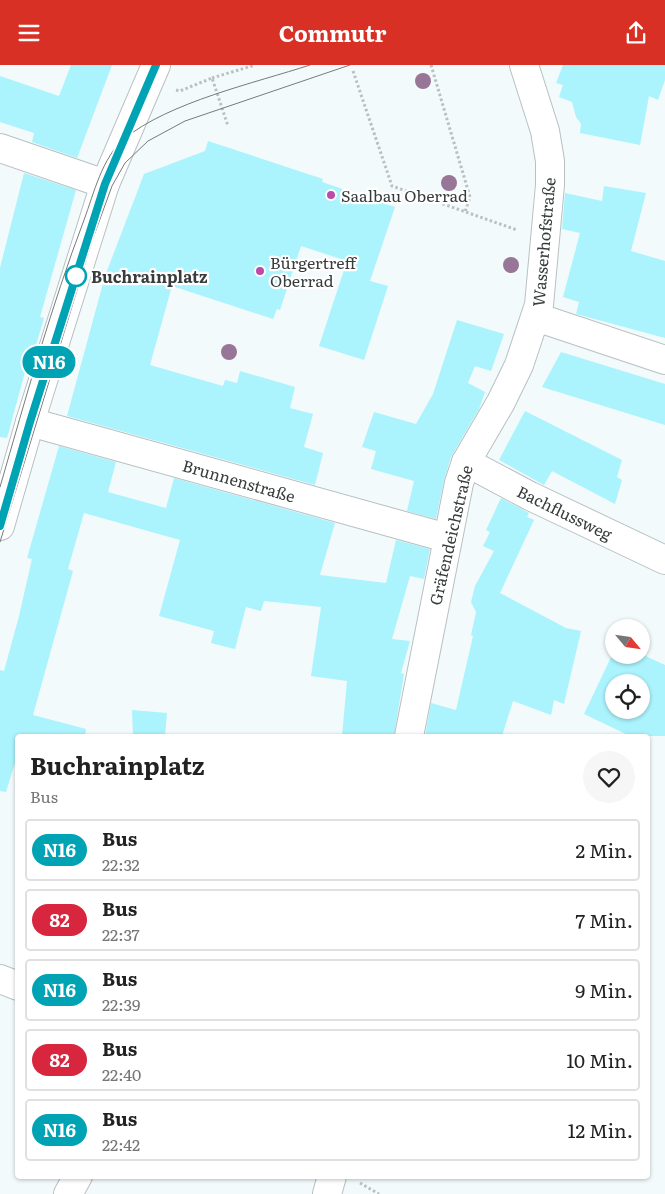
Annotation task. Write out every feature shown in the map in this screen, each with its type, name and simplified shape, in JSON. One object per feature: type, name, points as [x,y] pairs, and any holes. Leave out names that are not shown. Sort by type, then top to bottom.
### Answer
[{"type":"street","name":"Wasserhofstraße","points":[[524,65],[545,131],[550,161],[550,185],[542,276],[536,317],[665,360]]},
{"type":"street","points":[[0,526],[30,422],[105,184],[153,73]]},
{"type":"street","points":[[0,148],[105,184]]},
{"type":"street","name":"Gräfendeichstraße","points":[[409,734],[447,538],[466,461],[501,402],[519,365],[536,317]]},
{"type":"street","name":"Brunnenstraße","points":[[30,422],[447,538]]},
{"type":"street","name":"Bachflussweg","points":[[466,461],[530,496],[665,560]]},
{"type":"street","points":[[0,979],[15,985]]},
{"type":"street","points":[[68,1194],[76,1179]]},
{"type":"street","points":[[327,1194],[344,1179]]},
{"type":"path","points":[[153,73],[180,91],[212,78],[255,65]]},
{"type":"path","points":[[431,65],[470,197],[466,211]]},
{"type":"path","points":[[353,71],[392,186],[524,232]]},
{"type":"path","points":[[212,78],[228,126]]},
{"type":"path","points":[[344,1179],[379,1194]]},
{"type":"building","points":[[71,65],[112,65],[77,158],[32,142],[34,133],[0,122],[0,76],[59,96]]},
{"type":"building","points":[[563,65],[665,65],[665,80],[658,100],[649,96],[640,145],[580,133],[581,124],[576,117],[572,102],[559,97],[563,85],[556,83]]},
{"type":"building","points":[[208,141],[323,179],[322,182],[395,207],[370,281],[388,286],[364,360],[319,346],[347,261],[301,246],[280,310],[277,309],[273,319],[172,286],[150,365],[223,386],[225,380],[237,383],[240,371],[295,387],[290,408],[313,414],[304,447],[323,453],[315,485],[67,416],[105,276],[144,174],[205,151]]},
{"type":"building","points":[[24,173],[76,190],[40,317],[44,318],[31,362],[28,361],[7,438],[0,437],[0,268]]},
{"type":"building","points":[[604,186],[646,193],[631,251],[665,261],[665,338],[576,314],[579,302],[563,297],[580,233],[562,229],[565,193],[602,201]]},
{"type":"building","points":[[457,320],[504,334],[491,371],[475,366],[468,383],[485,392],[479,409],[451,457],[436,519],[407,511],[414,481],[371,469],[376,451],[362,447],[374,412],[416,424],[433,394]]},
{"type":"building","points":[[561,352],[665,384],[665,425],[542,387]]},
{"type":"building","points":[[525,411],[622,460],[617,477],[622,480],[615,504],[552,471],[544,485],[499,460]]},
{"type":"building","points":[[59,446],[116,462],[108,492],[166,508],[174,478],[335,523],[320,575],[386,583],[396,540],[430,549],[424,579],[410,576],[392,639],[410,641],[401,673],[404,674],[394,734],[342,734],[347,681],[311,676],[321,607],[264,601],[261,611],[246,607],[235,649],[211,643],[214,631],[159,616],[180,540],[84,513],[68,569],[73,571],[33,715],[86,729],[85,734],[15,734],[15,763],[6,792],[0,791],[0,670],[4,671],[19,616],[32,559],[27,558]]},
{"type":"building","points":[[501,498],[529,513],[527,517],[534,520],[500,593],[566,628],[581,631],[564,704],[554,700],[551,715],[513,701],[503,734],[425,734],[431,703],[456,710],[473,636],[471,635],[476,612],[471,602],[475,586],[494,551],[483,546],[490,532],[486,530]]},
{"type":"building","points":[[650,658],[665,665],[665,736],[650,736],[650,734],[626,734],[584,714],[608,664],[650,664]]},
{"type":"building","points":[[132,710],[167,713],[165,734],[133,734]]},
{"type":"tram line","points":[[0,487],[39,352],[61,286],[104,166],[116,147],[124,139],[164,114],[213,95],[310,65]]},
{"type":"tram line","points":[[0,542],[92,241],[112,186],[125,163],[148,141],[185,121],[350,65]]},
{"type":"bus line","name":"N16","points":[[0,526],[30,422],[105,184],[156,65]]},
{"type":"place","name":"Saalbau Oberrad","points":[[331,195]]},
{"type":"place","name":"Bürgertreff Oberrad","points":[[260,271]]},
{"type":"place","name":"Buchrainplatz","points":[[76,276]]}]
